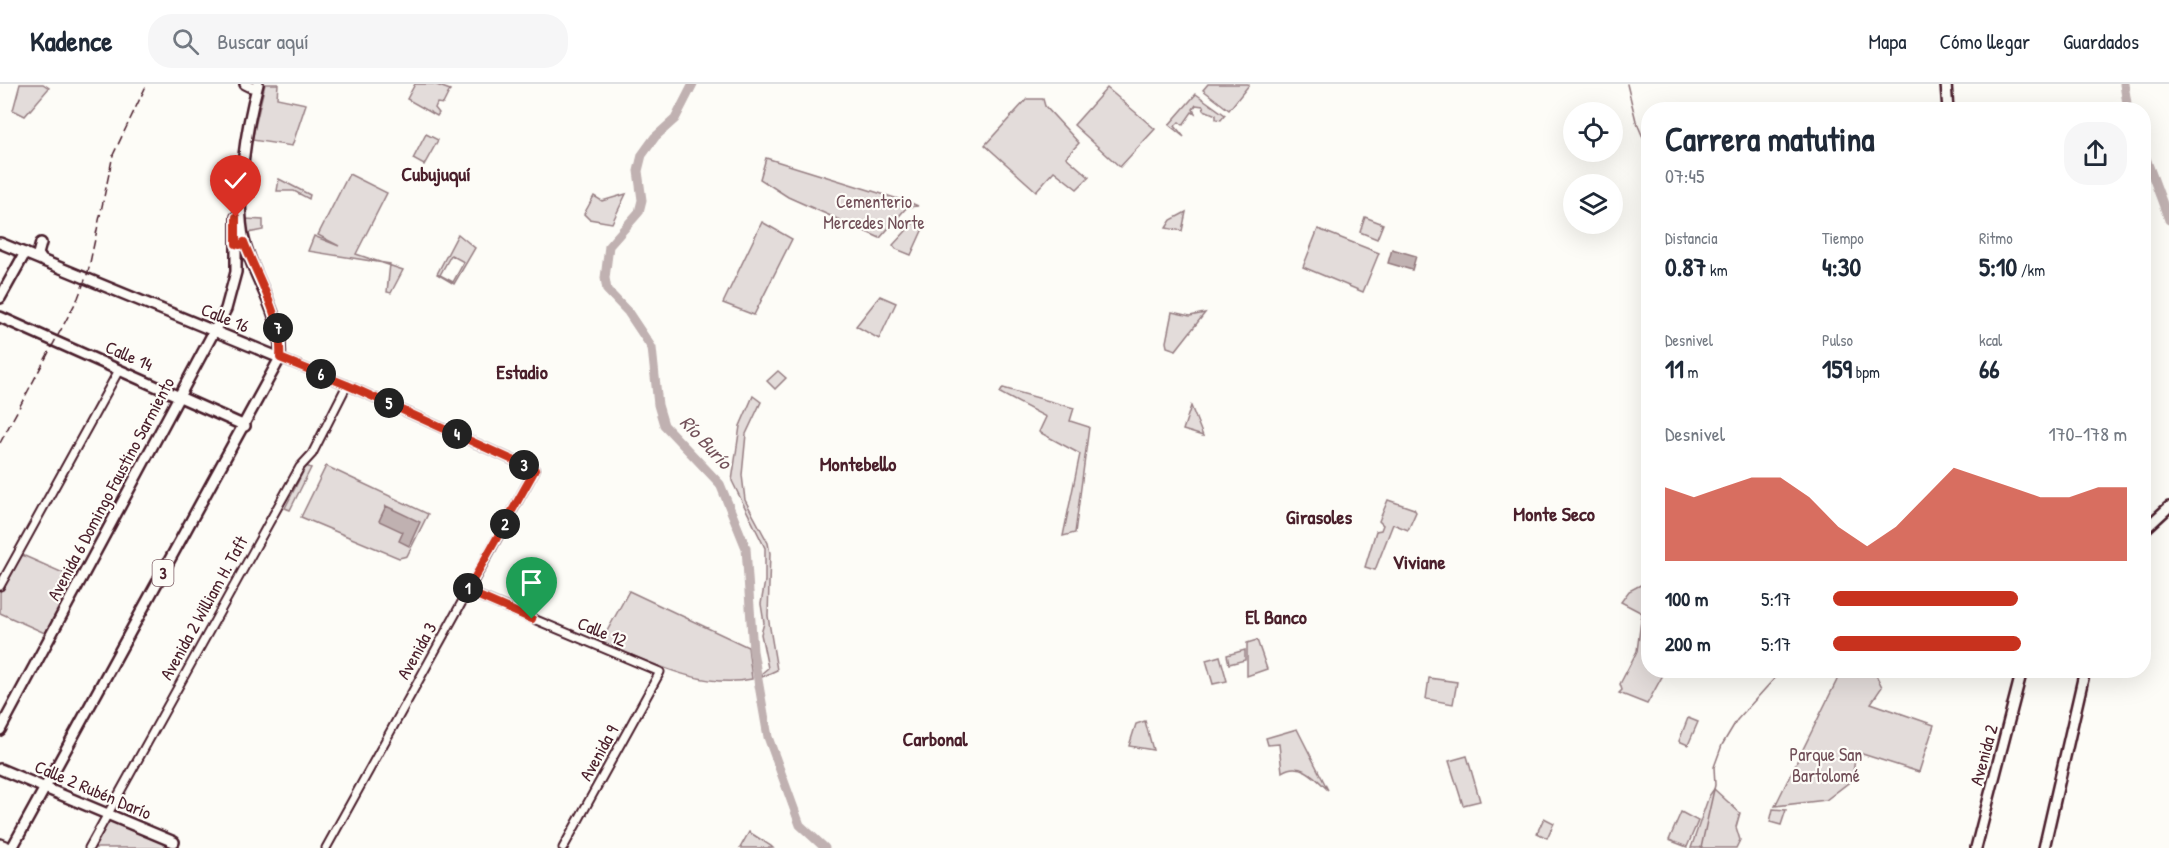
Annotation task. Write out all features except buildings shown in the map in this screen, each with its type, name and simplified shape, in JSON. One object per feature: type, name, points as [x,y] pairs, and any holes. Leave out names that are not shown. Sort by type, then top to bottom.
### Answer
[{"type":"main road","points":[[1946,84],[1947,102]]},
{"type":"main road","name":"Avenida 6 Domingo Faustino Sarmiento","points":[[0,730],[215,332],[231,297],[242,224],[251,85]]},
{"type":"main road","name":"Calle 16","points":[[0,243],[280,358]]},
{"type":"main road","points":[[41,243],[38,254],[42,260]]},
{"type":"main road","points":[[240,243],[250,257],[278,327],[280,358]]},
{"type":"main road","points":[[0,298],[25,254]]},
{"type":"main road","points":[[237,259],[242,255],[250,257]]},
{"type":"main road","name":"Calle 14","points":[[0,317],[245,426]]},
{"type":"main road","name":"3","points":[[11,848],[245,426],[280,358]]},
{"type":"main road","points":[[2151,524],[2169,507]]},
{"type":"main road","name":"Avenida 2","points":[[1976,848],[2020,678]]},
{"type":"main road","points":[[2044,848],[2083,678]]},
{"type":"main road","name":"Calle 2 Rubén Darío","points":[[0,769],[174,842]]},
{"type":"main road","points":[[0,844],[11,848]]},
{"type":"street","name":"Calle 16","points":[[280,358],[347,385],[535,470]]},
{"type":"street","points":[[0,586],[119,370]]},
{"type":"street","name":"Avenida 2 William H. Taft","points":[[89,848],[304,461],[312,454],[347,385]]},
{"type":"street","name":"Avenida 3","points":[[326,848],[535,470]]},
{"type":"street","name":"Calle 12","points":[[467,591],[660,672]]},
{"type":"street","name":"Avenida 9","points":[[563,848],[660,672]]},
{"type":"green space","points":[[20,84],[43,84],[49,88],[25,116],[13,110]]},
{"type":"green space","points":[[265,84],[278,84],[277,98],[306,104],[292,146],[252,140]]},
{"type":"green space","points":[[415,84],[434,84],[450,90],[443,104],[437,103],[435,108],[439,113],[437,116],[407,99]]},
{"type":"green space","points":[[1208,84],[1249,85],[1229,110],[1203,90]]},
{"type":"green space","points":[[1107,88],[1155,129],[1120,167],[1074,125]]},
{"type":"green space","points":[[1196,94],[1225,115],[1221,120],[1216,119],[1216,115],[1204,110],[1203,106],[1196,105],[1193,109],[1195,114],[1192,112],[1183,125],[1179,122],[1175,126],[1184,137],[1169,125]]},
{"type":"green space","points":[[1027,99],[1043,99],[1045,106],[1079,143],[1066,157],[1089,177],[1077,189],[1054,171],[1036,191],[985,145]]},
{"type":"green space","points":[[426,134],[438,140],[424,165],[413,159]]},
{"type":"green space","name":"Cementerio Mercedes Norte","points":[[766,158],[918,206],[907,207],[880,238],[788,197],[760,179]]},
{"type":"green space","points":[[349,174],[387,193],[356,254],[381,263],[308,251],[314,236],[339,246],[318,235]]},
{"type":"green space","points":[[279,179],[310,195],[309,199],[294,191],[277,191]]},
{"type":"green space","points":[[626,194],[612,223],[589,219],[584,214],[594,196],[602,201]]},
{"type":"green space","points":[[1186,212],[1182,231],[1166,228],[1171,220]]},
{"type":"green space","points":[[1365,217],[1383,224],[1377,239],[1360,232]]},
{"type":"green space","points":[[246,219],[263,220],[263,230],[248,233]]},
{"type":"green space","points":[[917,219],[926,222],[911,255],[896,249],[893,245]]},
{"type":"green space","points":[[762,222],[792,239],[754,315],[723,303]]},
{"type":"green space","points":[[1318,229],[1379,253],[1363,292],[1303,267]]},
{"type":"green space","points":[[458,234],[475,248],[454,284],[437,274]],"holes":[[[451,255],[464,262],[453,282],[440,275]]]},
{"type":"green space","points":[[390,266],[403,270],[391,293],[387,292]]},
{"type":"green space","points":[[880,296],[896,303],[879,339],[856,326]]},
{"type":"green space","points":[[1172,312],[1190,316],[1205,313],[1176,350],[1167,347],[1166,342]]},
{"type":"green space","points":[[778,371],[786,378],[775,389],[767,381]]},
{"type":"green space","points":[[1003,388],[1074,408],[1070,421],[1089,427],[1075,533],[1063,536],[1080,454],[1039,432],[1046,417],[1000,393]]},
{"type":"green space","points":[[753,396],[761,402],[746,434],[742,475],[745,500],[768,543],[770,553],[768,616],[777,670],[762,677],[762,673],[768,668],[761,634],[764,623],[761,604],[765,581],[765,548],[732,481],[740,426]]},
{"type":"green space","points":[[1191,406],[1203,436],[1183,430]]},
{"type":"green space","points":[[306,466],[311,468],[290,510],[285,508]]},
{"type":"green space","points":[[326,466],[428,514],[407,556],[399,558],[301,517]]},
{"type":"green space","points":[[1388,500],[1414,509],[1416,512],[1408,530],[1393,524],[1375,570],[1365,567],[1376,531],[1381,530],[1383,525],[1379,521]]},
{"type":"green space","points":[[20,554],[77,579],[47,634],[0,613],[0,592]]},
{"type":"green space","points":[[1641,585],[1641,612],[1621,602],[1629,591]]},
{"type":"green space","points":[[629,591],[748,647],[752,679],[714,681],[694,677],[656,665],[601,642]]},
{"type":"green space","points":[[1641,621],[1641,678],[1661,678],[1647,704],[1619,693],[1622,690],[1620,684],[1637,651]]},
{"type":"green space","points":[[1257,640],[1267,669],[1247,676],[1247,643]]},
{"type":"green space","points":[[1245,650],[1245,660],[1229,664],[1227,655]]},
{"type":"green space","points":[[1220,656],[1227,681],[1213,684],[1206,660]]},
{"type":"green space","points":[[1429,678],[1457,682],[1453,704],[1426,699]]},
{"type":"green space","name":"Parque San Bartolomé","points":[[1837,678],[1878,678],[1882,687],[1871,703],[1934,725],[1919,772],[1856,752],[1852,780],[1826,800],[1775,806]]},
{"type":"green space","points":[[1688,718],[1698,722],[1688,745],[1679,741]]},
{"type":"green space","points":[[1145,721],[1153,750],[1129,746],[1136,724]]},
{"type":"green space","points":[[1297,729],[1328,790],[1313,776],[1301,769],[1295,768],[1282,772],[1279,744],[1268,745],[1266,738]]},
{"type":"green space","points":[[1467,756],[1480,801],[1463,805],[1449,761]]},
{"type":"green space","points":[[1714,789],[1740,813],[1736,827],[1740,840],[1736,848],[1691,848],[1709,796]]},
{"type":"green space","points":[[1773,809],[1786,810],[1781,825],[1770,822]]},
{"type":"green space","points":[[1681,812],[1698,821],[1687,847],[1669,840]]},
{"type":"green space","points":[[1544,818],[1554,823],[1547,838],[1537,833]]},
{"type":"green space","points":[[109,819],[168,843],[165,848],[94,848]]},
{"type":"green space","points":[[749,832],[771,846],[773,848],[740,848]]},
{"type":"shaded area","points":[[1392,249],[1416,256],[1412,270],[1388,263]]},
{"type":"shaded area","points":[[386,506],[420,522],[409,546],[399,541],[403,532],[379,521]]},
{"type":"waterway","name":"Río Burío","points":[[693,84],[675,119],[655,137],[642,155],[638,171],[642,200],[639,212],[609,246],[605,278],[607,290],[628,312],[652,348],[658,405],[664,425],[720,484],[746,548],[753,651],[768,737],[800,825],[825,848]]},
{"type":"waterway","points":[[1627,84],[1641,133]]},
{"type":"waterway","points":[[2124,84],[2127,102]]},
{"type":"waterway","points":[[2151,172],[2169,220]]},
{"type":"waterway","points":[[1701,848],[1715,785],[1714,767],[1722,745],[1737,720],[1774,678]]},
{"type":"railway","points":[[0,443],[78,298],[88,272],[113,155],[147,84]]},
{"type":"district","name":"Cubujuquí","points":[[436,174]]},
{"type":"district","name":"Estadio","points":[[522,372]]},
{"type":"district","name":"Montebello","points":[[858,464]]},
{"type":"district","name":"Monte Seco","points":[[1554,514]]},
{"type":"district","name":"Girasoles","points":[[1319,517]]},
{"type":"district","name":"Viviane","points":[[1419,562]]},
{"type":"district","name":"El Banco","points":[[1276,617]]},
{"type":"district","name":"Carbonal","points":[[935,739]]},
{"type":"route","points":[[236,217],[236,244],[240,245],[244,242],[273,311],[281,347],[280,358],[347,385],[535,470],[467,591],[532,619]]}]
